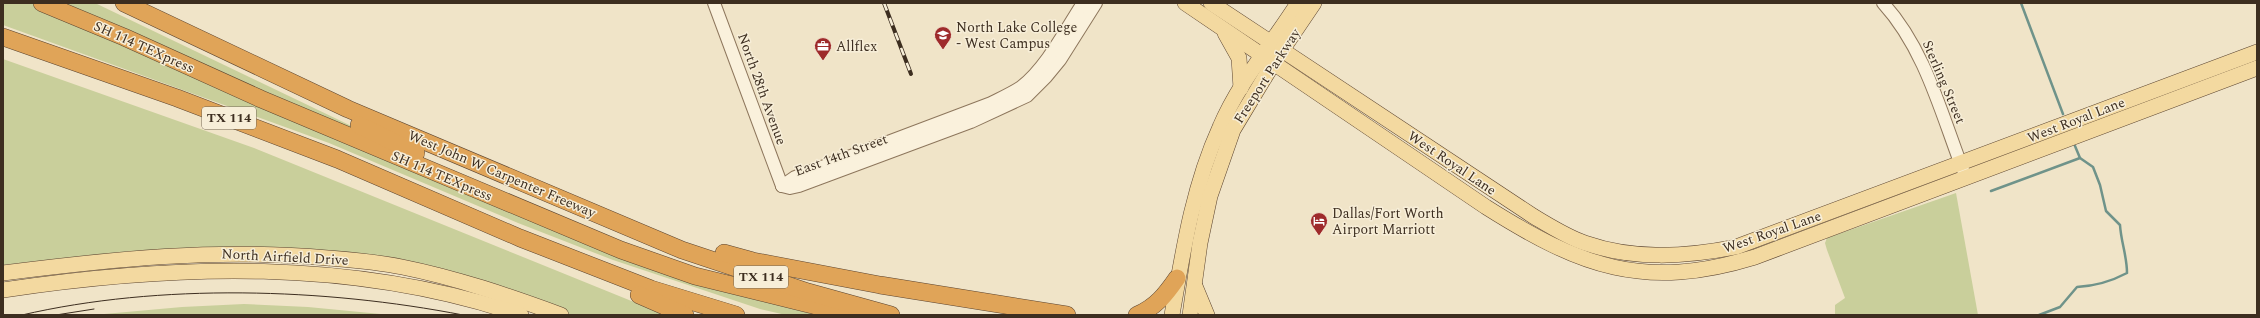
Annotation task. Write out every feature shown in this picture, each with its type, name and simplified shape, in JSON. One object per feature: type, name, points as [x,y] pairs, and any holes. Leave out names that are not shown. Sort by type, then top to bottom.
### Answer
[{"type":"highway","name":"SH 114 TEXpress","points":[[42,3],[509,204],[621,250],[695,276],[853,315]]},
{"type":"highway","name":"West John W Carpenter Freeway","points":[[124,3],[348,109],[682,250],[763,277],[891,315]]},
{"type":"highway","name":"TX 114","points":[[3,37],[177,98],[337,159],[520,238],[651,289],[736,315]]},
{"type":"highway","points":[[284,78],[348,120],[502,197],[509,204]]},
{"type":"highway","points":[[635,230],[686,240],[753,261],[880,285],[1067,315]]},
{"type":"highway","points":[[520,238],[540,256],[647,298],[685,315]]},
{"type":"highway","points":[[1137,315],[1154,306],[1165,295],[1177,278]]},
{"type":"main road","points":[[1185,3],[1221,28],[1272,52]]},
{"type":"main road","name":"West Royal Lane","points":[[1211,3],[1272,52],[1467,194],[1510,222],[1554,247],[1614,268],[1664,273],[1723,266],[1755,257],[2257,68]]},
{"type":"main road","name":"Freeport Parkway","points":[[1172,315],[1177,278],[1201,203],[1233,130],[1298,3]]},
{"type":"main road","name":"Freeport Parkway","points":[[1190,315],[1200,244],[1201,203],[1208,157],[1220,126],[1241,88],[1272,52],[1295,33],[1314,3]]},
{"type":"main road","points":[[1221,28],[1232,43],[1239,58],[1241,88]]},
{"type":"main road","name":"West Royal Lane","points":[[1272,52],[1533,216],[1584,242],[1609,250],[1639,254],[1700,254],[1736,247],[2257,52]]},
{"type":"main road","points":[[1467,194],[1477,180]]},
{"type":"main road","points":[[1811,219],[1817,234]]},
{"type":"main road","name":"North Airfield Drive","points":[[3,273],[135,257],[239,253],[294,255],[401,267],[456,279],[561,315]]},
{"type":"main road","points":[[1637,271],[1639,254]]},
{"type":"main road","points":[[187,272],[188,255]]},
{"type":"main road","name":"North Airfield Drive","points":[[3,290],[89,280],[187,272],[251,270],[346,276],[431,290],[489,304],[521,315]]},
{"type":"main road","points":[[1195,286],[1207,315]]},
{"type":"street","name":"North 28th Avenue","points":[[714,3],[782,186]]},
{"type":"street","name":"East 14th Street","points":[[782,186],[795,176],[991,103],[1019,88],[1030,79],[1044,61],[1083,3]]},
{"type":"street","name":"East 14th Street","points":[[782,186],[790,188],[799,186],[971,122],[1016,102],[1035,89],[1060,60],[1096,3]]},
{"type":"street","name":"Sterling Street","points":[[1883,3],[1900,24],[1921,62],[1966,178]]},
{"type":"green space","points":[[3,3],[33,3],[220,83],[767,302],[816,315],[786,315],[760,309],[613,260],[518,223],[329,143],[3,25]]},
{"type":"green space","points":[[60,3],[95,3],[389,144],[388,148]]},
{"type":"green space","points":[[3,59],[254,148],[666,315],[572,315],[514,292],[354,253],[234,247],[123,252],[3,265]]},
{"type":"green space","points":[[1956,193],[1978,315],[1835,315],[1835,305],[1845,298],[1827,250],[1825,243],[1827,238]]},
{"type":"green space","points":[[244,304],[308,307],[391,315],[93,315],[182,307]]},
{"type":"waterway","points":[[2021,3],[2063,114]]},
{"type":"waterway","points":[[2039,315],[2060,307],[2077,287],[2103,283],[2127,273],[2120,225],[2106,211],[2100,185],[2093,167],[2080,158],[2075,146]]},
{"type":"waterway","points":[[1991,191],[2080,158]]},
{"type":"tram line","points":[[22,315],[75,305],[130,298],[186,294],[242,293],[355,299],[463,315]]},
{"type":"tram line","points":[[56,315],[94,309]]},
{"type":"railway","points":[[884,3],[911,74]]},
{"type":"place","name":"North Lake College - West Campus","points":[[943,50]]},
{"type":"place","name":"Allflex","points":[[823,61]]},
{"type":"place","name":"Dallas/Fort Worth Airport Marriott","points":[[1319,236]]}]
